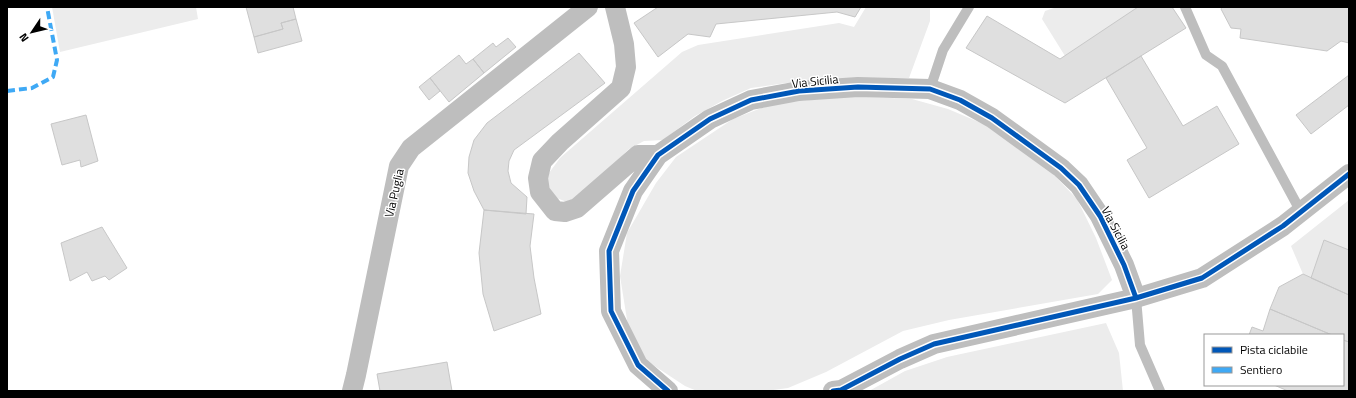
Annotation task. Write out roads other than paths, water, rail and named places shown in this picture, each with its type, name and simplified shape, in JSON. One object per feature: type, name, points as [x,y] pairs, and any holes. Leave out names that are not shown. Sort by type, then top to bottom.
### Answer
[{"type":"street","name":"Via Puglia","points":[[352,391],[399,166],[411,148],[588,7]]},
{"type":"street","points":[[615,7],[625,52],[626,67],[621,88],[560,142],[542,161],[538,178],[540,192],[555,211],[565,212],[577,208],[638,154],[658,155]]},
{"type":"street","name":"Via Sicilia","points":[[668,391],[638,365],[611,310],[609,251],[632,191],[658,155],[710,119],[751,100],[799,91],[858,87],[930,90],[960,100],[992,118],[1062,168],[1079,185],[1100,216],[1124,265],[1136,298]]},
{"type":"street","points":[[838,391],[900,359],[934,344],[1136,298],[1202,278],[1283,226],[1349,174]]},
{"type":"lane","points":[[930,90],[943,50],[969,7]]},
{"type":"lane","points":[[1185,7],[1206,55],[1222,66],[1301,212]]},
{"type":"lane","name":"Via Sicilia","points":[[1136,298],[1140,345],[1160,391]]}]
